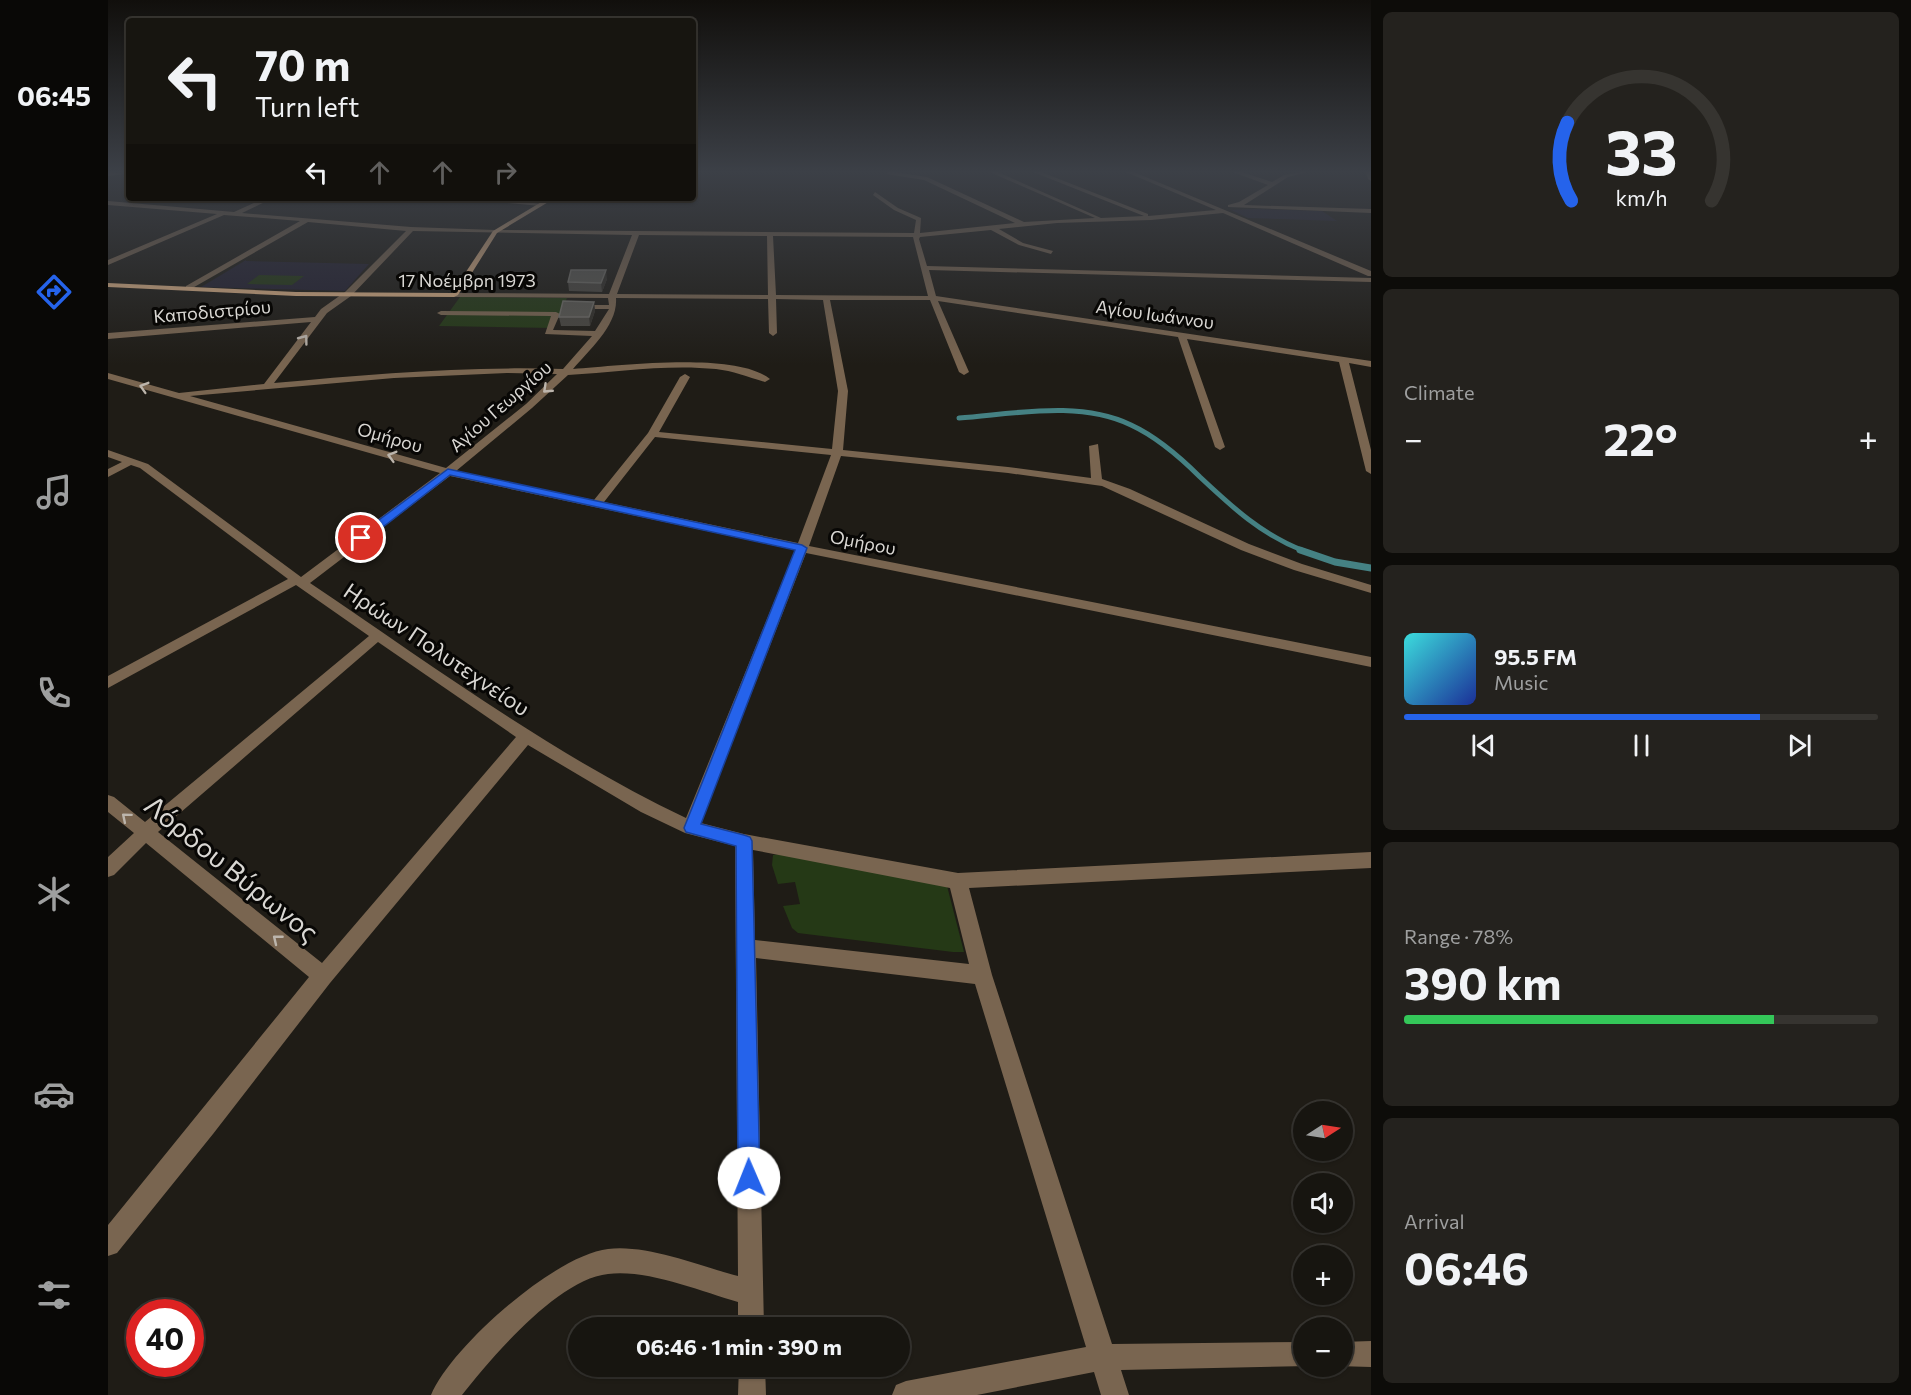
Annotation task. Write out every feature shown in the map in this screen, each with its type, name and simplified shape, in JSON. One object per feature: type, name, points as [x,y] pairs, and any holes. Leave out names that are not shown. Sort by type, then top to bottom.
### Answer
[{"type":"main road","points":[[454,295],[493,235]]},
{"type":"main road","name":"17 Νοέμβρη 1973","points":[[108,285],[348,294],[454,295]]},
{"type":"street","points":[[108,263],[176,235]]},
{"type":"street","points":[[189,288],[281,235]]},
{"type":"street","points":[[268,385],[328,307],[348,294],[405,235]]},
{"type":"street","points":[[441,313],[614,307],[612,296],[635,235]]},
{"type":"street","points":[[770,235],[774,333]]},
{"type":"street","points":[[916,235],[933,298],[964,372]]},
{"type":"street","points":[[1004,235],[1014,241],[1051,252]]},
{"type":"street","points":[[1286,235],[1371,274]]},
{"type":"street","points":[[924,268],[1371,280]]},
{"type":"street","name":"17 Νοέμβρη 1973","points":[[454,295],[826,297]]},
{"type":"street","points":[[585,307],[588,296]]},
{"type":"street","points":[[692,828],[837,453],[843,391],[826,297]]},
{"type":"street","name":"Αγίου Ιωάννου","points":[[826,297],[933,298],[1371,364]]},
{"type":"street","name":"Αγίου Γεωργίου","points":[[108,683],[299,582],[448,472],[529,406],[565,372],[597,334],[614,307]]},
{"type":"street","points":[[561,309],[548,332],[597,334]]},
{"type":"street","name":"Καποδιστρίου","points":[[108,336],[319,319]]},
{"type":"street","points":[[1182,335],[1220,447]]},
{"type":"street","points":[[1342,359],[1371,471]]},
{"type":"street","points":[[168,395],[394,375],[507,370],[565,372],[705,366],[747,372],[765,379]]},
{"type":"street","name":"Ομήρου","points":[[108,376],[168,395],[216,406],[448,472],[802,548],[1371,662]]},
{"type":"street","points":[[596,505],[652,434],[685,377]]},
{"type":"street","points":[[216,406],[226,395],[240,388]]},
{"type":"street","points":[[652,434],[1008,470],[1097,482],[1126,491],[1245,547],[1298,567],[1371,589]]},
{"type":"street","points":[[1094,446],[1097,482]]},
{"type":"street","name":"Ηρώων Πολυτεχνείου","points":[[108,453],[132,460],[155,473],[299,582],[526,736],[647,807],[692,828],[744,841],[957,881],[1371,860]]},
{"type":"street","points":[[108,474],[132,460]]},
{"type":"street","points":[[108,869],[145,833],[377,636]]},
{"type":"street","points":[[108,1245],[323,976],[526,736]]},
{"type":"street","name":"Λόρδου Βύρωνος","points":[[108,802],[323,976]]},
{"type":"street","points":[[744,841],[751,1317]]},
{"type":"street","points":[[957,881],[982,975],[1115,1395]]},
{"type":"street","points":[[746,948],[982,975]]},
{"type":"street","points":[[445,1395],[498,1334],[557,1281],[588,1264],[609,1260],[644,1264],[751,1293]]},
{"type":"street","points":[[1353,1354],[1371,1354]]},
{"type":"street","points":[[906,1395],[1103,1357],[1293,1355]]},
{"type":"street","points":[[752,1377],[753,1395]]},
{"type":"shaded area","points":[[246,260],[369,264],[345,291],[201,287]]},
{"type":"green space","points":[[259,275],[304,276],[292,285],[247,284]]},
{"type":"green space","points":[[460,297],[567,298],[553,328],[439,326]]},
{"type":"green space","points":[[781,854],[946,882],[964,952],[798,933],[792,928],[783,906],[800,904],[795,882],[778,884],[772,865],[773,855]]},
{"type":"building","points":[[571,270],[606,270],[601,283],[568,282]]},
{"type":"building","points":[[563,301],[594,302],[589,317],[559,317]]},
{"type":"waterway","points":[[959,418],[1046,411],[1090,413],[1111,417],[1150,435],[1168,448],[1248,519],[1275,537],[1304,551]]},
{"type":"waterway","points":[[1300,550],[1335,562],[1371,568]]},
{"type":"route","points":[[361,538],[448,472],[574,501],[802,548],[692,828],[744,841],[749,1178]]}]
